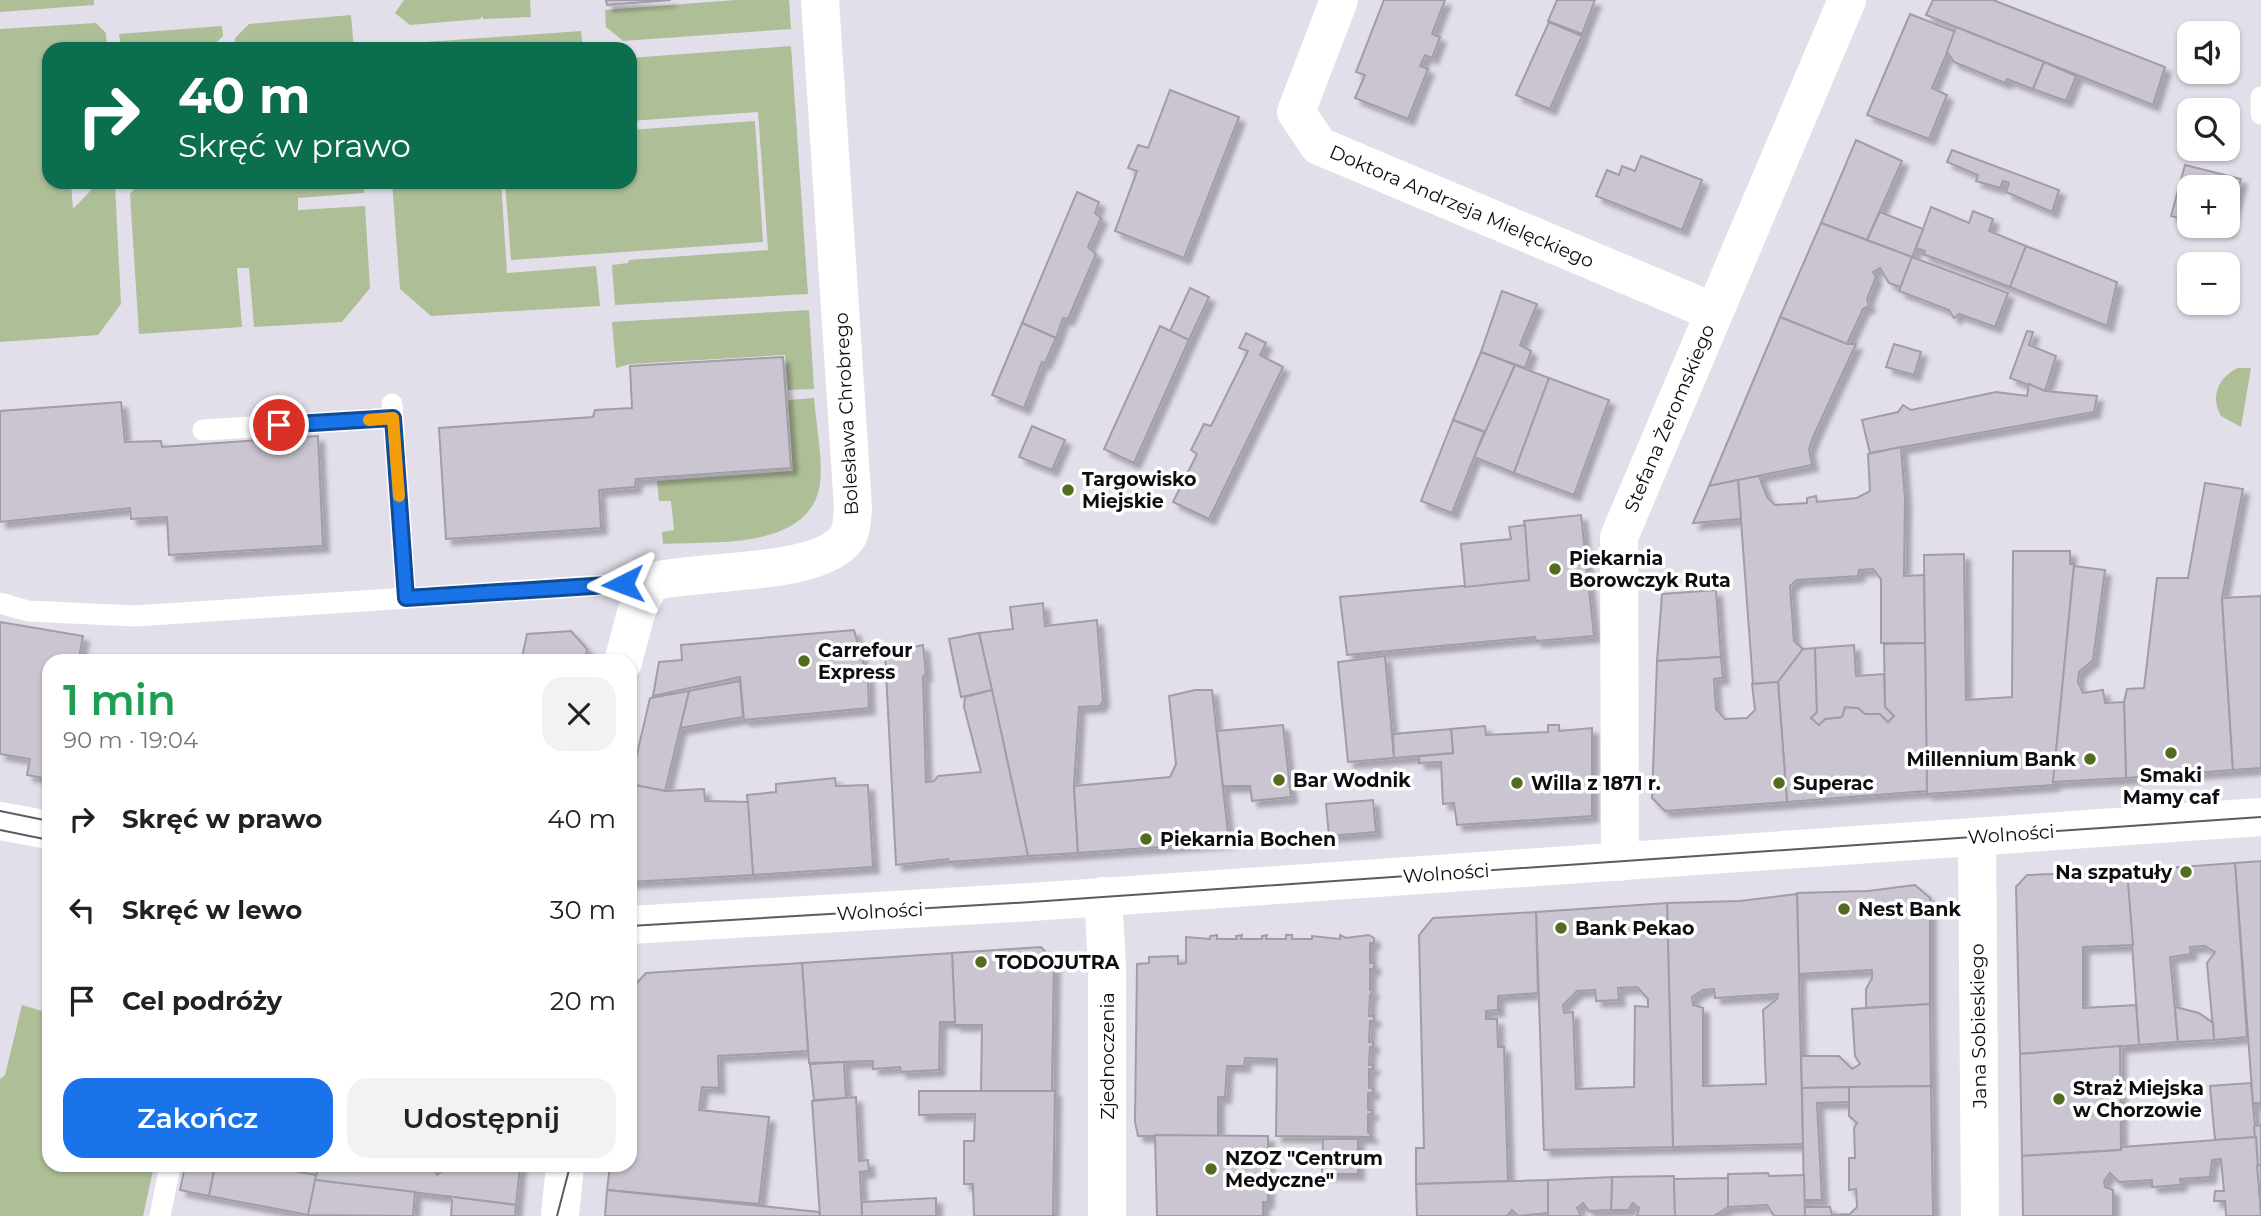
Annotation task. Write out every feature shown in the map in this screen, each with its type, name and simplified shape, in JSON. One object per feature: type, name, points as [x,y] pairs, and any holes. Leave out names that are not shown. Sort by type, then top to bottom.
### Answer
[{"type":"street","name":"Bolesława Chrobrego","points":[[650,582],[690,574],[811,562],[834,551],[849,537],[853,508],[820,0]]},
{"type":"street","name":"Doktora Andrzeja Mielęckiego","points":[[1339,0],[1296,112],[1319,146],[1714,312]]},
{"type":"street","name":"Stefana Żeromskiego","points":[[1620,862],[1619,537],[1847,0]]},
{"type":"street","points":[[625,654],[636,612],[650,582]]},
{"type":"street","name":"Wolności","points":[[637,925],[1620,862],[2261,817]]},
{"type":"street","points":[[0,821],[42,829]]},
{"type":"street","name":"Jana Sobieskiego","points":[[1977,837],[1980,1216]]},
{"type":"street","name":"Zjednoczenia","points":[[1103,896],[1107,965],[1107,1216]]},
{"type":"street","points":[[559,1216],[564,1172]]},
{"type":"lane","points":[[2261,97],[2261,114]]},
{"type":"lane","points":[[203,430],[392,411],[406,598]]},
{"type":"lane","points":[[0,603],[28,611],[135,616],[650,582]]},
{"type":"lane","points":[[160,1216],[169,1172]]},
{"type":"green space","points":[[0,0],[94,0],[94,5],[0,12]]},
{"type":"green space","points":[[404,0],[530,0],[531,17],[483,19],[482,16],[480,19],[410,25],[395,13]]},
{"type":"green space","points":[[735,0],[789,0],[791,29],[623,41],[606,27],[605,10]]},
{"type":"green space","points":[[351,15],[353,42],[235,42],[235,38],[249,24]]},
{"type":"green space","points":[[96,23],[106,33],[107,42],[42,42],[42,189],[72,189],[73,209],[92,189],[115,189],[121,304],[98,335],[0,342],[0,29]]},
{"type":"green space","points":[[222,26],[223,36],[217,42],[120,42],[119,34]]},
{"type":"green space","points":[[581,31],[582,42],[426,42]]},
{"type":"green space","points":[[791,46],[808,294],[615,305],[612,265],[628,263],[629,260],[768,250],[758,112],[637,121],[637,57]]},
{"type":"green space","points":[[755,121],[763,242],[511,260],[506,189],[637,189],[637,129]]},
{"type":"green space","points":[[134,189],[364,189],[364,193],[298,198],[298,210],[365,206],[370,288],[342,322],[254,327],[249,268],[237,268],[242,327],[139,334],[130,194]]},
{"type":"green space","points":[[393,189],[501,189],[507,273],[596,266],[600,306],[431,316],[400,289]]},
{"type":"green space","points":[[809,310],[814,389],[788,390],[785,355],[630,364],[616,368],[612,322]]},
{"type":"green space","points":[[2238,368],[2251,368],[2241,427],[2221,416],[2216,402],[2221,382]]},
{"type":"green space","points":[[814,398],[820,452],[820,484],[812,506],[798,521],[779,532],[756,538],[663,544],[662,532],[674,530],[671,501],[659,501],[657,481],[793,471],[788,400]]},
{"type":"green space","points":[[22,1005],[42,1011],[42,1172],[153,1172],[143,1216],[0,1216],[0,1079],[5,1075]]},
{"type":"building","points":[[606,0],[671,0],[607,5]]},
{"type":"building","points":[[1384,0],[1445,0],[1432,34],[1440,37],[1432,58],[1425,55],[1420,66],[1428,69],[1408,119],[1355,98],[1365,75],[1356,72]]},
{"type":"building","points":[[1557,0],[1595,0],[1582,34],[1548,21]]},
{"type":"building","points":[[1933,0],[1993,0],[2165,67],[2153,105],[1926,15]]},
{"type":"building","points":[[1910,14],[1956,32],[1932,88],[1947,95],[1929,139],[1867,115]]},
{"type":"building","points":[[1549,22],[1582,36],[1550,109],[1516,95]]},
{"type":"building","points":[[1956,27],[2044,62],[2033,89],[2007,79],[2005,83],[1954,62],[1947,52]]},
{"type":"building","points":[[2044,62],[2076,76],[2066,101],[2033,89]]},
{"type":"building","points":[[1170,90],[1239,117],[1184,258],[1115,231],[1137,171],[1128,168],[1138,145],[1148,148]]},
{"type":"building","points":[[1856,140],[1902,161],[1867,240],[1821,223]]},
{"type":"building","points":[[1952,150],[2059,190],[2052,212],[2006,192],[2009,183],[2003,181],[2000,188],[1976,181],[1978,175],[1947,162]]},
{"type":"building","points":[[1641,156],[1702,180],[1682,230],[1596,196],[1607,170],[1619,175],[1622,166],[1635,171]]},
{"type":"building","points":[[2185,165],[2225,175],[2182,175]]},
{"type":"building","points":[[1077,192],[1099,202],[1095,213],[1101,218],[1088,247],[1096,254],[1068,319],[1063,318],[1056,338],[1022,323]]},
{"type":"building","points":[[2177,194],[2177,218],[2171,216]]},
{"type":"building","points":[[1931,207],[1969,223],[1973,211],[1993,219],[1989,231],[2026,246],[2010,287],[1923,254],[1925,251],[1916,248]]},
{"type":"building","points":[[1880,212],[1923,229],[1912,257],[1867,240]]},
{"type":"building","points":[[1821,223],[1912,257],[1901,287],[1889,283],[1880,268],[1873,272],[1876,277],[1867,299],[1869,306],[1863,309],[1847,344],[1780,317]]},
{"type":"building","points":[[2026,246],[2117,282],[2107,326],[2010,287]]},
{"type":"building","points":[[1912,257],[2008,293],[1995,327],[1959,314],[1954,318],[1949,310],[1899,291]]},
{"type":"building","points":[[1190,288],[1209,297],[1189,340],[1170,331]]},
{"type":"building","points":[[1502,291],[1537,304],[1520,345],[1531,351],[1525,368],[1481,352]]},
{"type":"building","points":[[1780,317],[1847,344],[1856,344],[1813,437],[1809,449],[1812,465],[1709,486]]},
{"type":"building","points":[[1022,323],[1056,338],[1045,363],[1042,362],[1024,408],[992,395]]},
{"type":"building","points":[[1160,326],[1189,340],[1134,463],[1104,449]]},
{"type":"building","points":[[2027,331],[2033,332],[2029,345],[2056,356],[2045,391],[2010,378]]},
{"type":"building","points":[[1246,333],[1266,343],[1260,355],[1283,367],[1209,519],[1173,502],[1197,454],[1191,450],[1204,424],[1211,426],[1248,351],[1239,348]]},
{"type":"building","points":[[1894,344],[1921,352],[1914,375],[1886,367]]},
{"type":"building","points":[[1481,352],[1515,365],[1486,432],[1453,420]]},
{"type":"building","points":[[783,357],[791,468],[636,479],[635,487],[599,490],[601,528],[446,539],[439,428],[593,417],[595,410],[632,408],[630,366]]},
{"type":"building","points":[[1515,365],[1549,378],[1514,473],[1474,457]]},
{"type":"building","points":[[1549,378],[1609,400],[1574,495],[1514,473]]},
{"type":"building","points":[[2029,384],[2045,391],[2097,396],[2094,412],[1870,453],[1862,420],[1898,412],[1903,405],[1911,410],[1996,392],[2027,396]]},
{"type":"building","points":[[121,402],[125,442],[161,441],[162,447],[318,436],[323,546],[169,555],[167,517],[131,519],[130,508],[0,522],[0,411]]},
{"type":"building","points":[[1453,420],[1484,432],[1452,513],[1421,501]]},
{"type":"building","points":[[1032,426],[1065,440],[1052,470],[1019,457]]},
{"type":"building","points":[[1901,447],[1905,499],[1904,576],[1924,575],[1925,643],[1881,643],[1881,579],[1873,569],[1859,570],[1858,576],[1797,580],[1790,586],[1794,641],[1803,649],[1778,682],[1753,684],[1738,480],[1759,476],[1767,497],[1775,505],[1807,503],[1807,498],[1816,496],[1817,502],[1857,498],[1870,491],[1868,454]]},
{"type":"building","points":[[1738,480],[1741,519],[1693,523],[1709,486]]},
{"type":"building","points":[[2205,483],[2243,489],[2222,598],[2233,770],[2126,778],[2124,702],[2127,689],[2144,688],[2157,578],[2188,578]]},
{"type":"building","points":[[1581,515],[1594,636],[1536,641],[1535,637],[1347,655],[1340,597],[1529,580],[1524,521]]},
{"type":"building","points":[[1525,525],[1529,580],[1465,587],[1461,544],[1511,539],[1509,527]]},
{"type":"building","points":[[2013,551],[2070,551],[2070,564],[2074,564],[2053,785],[1927,794],[1924,555],[1964,554],[1966,700],[2012,697]]},
{"type":"building","points":[[2074,566],[2105,570],[2093,660],[2079,672],[2078,682],[2083,693],[2103,690],[2105,703],[2124,702],[2126,778],[2053,782]]},
{"type":"building","points":[[1716,590],[1721,657],[1657,661],[1662,594]]},
{"type":"building","points":[[2261,596],[2261,768],[2233,770],[2222,598]]},
{"type":"building","points":[[1043,603],[1045,626],[1097,620],[1103,700],[1100,706],[1079,707],[1074,786],[1078,853],[1028,856],[979,633],[1013,629],[1010,607]]},
{"type":"building","points":[[0,622],[83,636],[80,654],[42,654],[42,778],[27,775],[30,759],[0,754]]},
{"type":"building","points":[[854,630],[868,680],[869,708],[744,720],[740,677],[653,696],[659,662],[682,660],[681,645]]},
{"type":"building","points":[[571,631],[587,649],[586,654],[523,654],[527,634]]},
{"type":"building","points":[[979,633],[992,690],[961,697],[949,639]]},
{"type":"building","points":[[1925,643],[1927,791],[1787,802],[1778,682],[1803,649],[1815,648],[1817,712],[1811,718],[1819,725],[1825,719],[1842,717],[1845,707],[1858,708],[1865,714],[1880,714],[1888,722],[1894,716],[1885,707],[1884,644]]},
{"type":"building","points":[[923,645],[926,674],[923,677],[926,782],[934,781],[938,776],[981,772],[964,707],[965,697],[992,690],[1028,856],[949,862],[948,859],[896,865],[885,653]]},
{"type":"building","points":[[1854,645],[1856,676],[1884,674],[1885,707],[1894,716],[1888,722],[1880,714],[1865,714],[1858,708],[1845,707],[1842,717],[1825,719],[1819,725],[1811,718],[1817,712],[1815,648]]},
{"type":"building","points":[[1385,656],[1394,758],[1348,762],[1338,662]]},
{"type":"building","points":[[1721,657],[1723,678],[1714,679],[1716,709],[1725,719],[1747,718],[1755,710],[1752,684],[1778,682],[1787,802],[1665,811],[1652,798],[1657,661]]},
{"type":"building","points":[[740,681],[743,717],[680,728],[689,691]]},
{"type":"building","points":[[1195,690],[1212,690],[1229,842],[1078,853],[1074,786],[1170,777],[1176,764],[1169,696]]},
{"type":"building","points":[[689,691],[665,791],[637,785],[637,754],[650,698]]},
{"type":"building","points":[[1283,725],[1291,797],[1252,801],[1250,786],[1223,786],[1217,731]]},
{"type":"building","name":"Willa z 1871 r.","points":[[1548,725],[1559,725],[1559,731],[1592,728],[1592,816],[1457,825],[1454,803],[1443,804],[1441,762],[1419,763],[1419,756],[1453,753],[1451,729],[1485,726],[1486,735],[1548,732]]},
{"type":"building","points":[[1451,729],[1453,753],[1394,758],[1393,734]]},
{"type":"building","points":[[835,778],[836,786],[868,785],[873,867],[753,875],[747,795],[776,792],[776,784]]},
{"type":"building","points":[[637,785],[665,791],[704,789],[705,801],[748,802],[753,875],[637,882]]},
{"type":"building","points":[[1373,800],[1376,832],[1329,836],[1326,804]]},
{"type":"building","points":[[2261,861],[2261,1103],[2253,1103],[2235,863]]},
{"type":"building","points":[[2235,863],[2247,1037],[2214,1040],[2207,963],[2215,952],[2205,946],[2190,947],[2191,954],[2170,957],[2178,1042],[2139,1045],[2127,871]]},
{"type":"building","points":[[2127,871],[2133,945],[2083,947],[2083,1008],[2136,1005],[2139,1045],[2020,1054],[2016,887],[2027,875]]},
{"type":"building","points":[[1915,885],[1930,898],[1930,1004],[1866,1008],[1866,989],[1872,978],[1872,970],[1799,974],[1797,893],[1868,891]]},
{"type":"building","points":[[1797,894],[1803,1144],[1673,1147],[1667,903],[1740,901]],"holes":[[[1714,989],[1715,998],[1778,994],[1777,999],[1763,1010],[1766,1084],[1703,1086],[1703,1008],[1693,1005],[1692,997],[1703,990]]]},
{"type":"building","points":[[1667,903],[1673,1147],[1544,1150],[1536,912]],"holes":[[[1637,987],[1648,999],[1648,1007],[1635,1006],[1634,1087],[1576,1089],[1573,1012],[1564,1013],[1563,1005],[1577,991],[1595,990],[1596,1001],[1619,1000],[1618,988]]]},
{"type":"building","points":[[1536,912],[1538,993],[1498,996],[1498,1010],[1486,1011],[1486,1019],[1497,1019],[1498,1047],[1504,1047],[1508,1181],[1416,1184],[1416,1148],[1424,1148],[1419,935],[1433,918]]},
{"type":"building","points":[[1217,935],[1217,939],[1237,939],[1236,936],[1242,935],[1241,939],[1262,939],[1262,936],[1267,935],[1266,939],[1286,939],[1286,935],[1292,935],[1292,939],[1312,939],[1312,936],[1340,939],[1340,935],[1346,938],[1369,935],[1374,938],[1374,943],[1370,943],[1370,963],[1374,963],[1374,969],[1370,969],[1370,990],[1373,991],[1370,995],[1369,1016],[1374,1016],[1374,1021],[1370,1021],[1369,1042],[1373,1042],[1373,1047],[1370,1047],[1369,1065],[1373,1065],[1373,1069],[1369,1069],[1369,1088],[1373,1088],[1373,1093],[1368,1093],[1368,1110],[1372,1110],[1372,1114],[1368,1114],[1368,1132],[1372,1137],[1276,1136],[1277,1059],[1245,1058],[1244,1066],[1227,1066],[1225,1097],[1218,1097],[1218,1136],[1138,1136],[1135,1122],[1137,964],[1149,963],[1149,957],[1178,956],[1178,964],[1186,963],[1186,937],[1210,939],[1210,936]]},
{"type":"building","points":[[1041,947],[1054,961],[1052,1091],[981,1091],[982,1025],[955,1025],[952,953]]},
{"type":"building","points":[[952,953],[955,1022],[940,1022],[939,1070],[901,1072],[900,1067],[873,1069],[873,1061],[809,1063],[802,963]]},
{"type":"building","points":[[802,963],[808,1051],[718,1056],[719,1088],[702,1087],[699,1110],[769,1117],[759,1204],[607,1190],[609,1172],[637,1172],[637,983],[646,973]]},
{"type":"building","points":[[1930,1004],[1931,1086],[1802,1088],[1801,1056],[1839,1056],[1852,1069],[1860,1064],[1855,1056],[1852,1009]]},
{"type":"building","points":[[2175,1007],[2199,1013],[2213,1023],[2214,1040],[2178,1042]]},
{"type":"building","points":[[2120,1046],[2121,1150],[2022,1156],[2020,1054]]},
{"type":"building","points":[[844,1062],[846,1098],[814,1100],[810,1064]]},
{"type":"building","points":[[2251,1083],[2256,1137],[2215,1140],[2210,1086]]},
{"type":"building","points":[[1931,1086],[1933,1216],[1805,1216],[1805,1207],[1830,1207],[1832,1215],[1850,1214],[1857,1207],[1856,1189],[1849,1190],[1849,1158],[1855,1158],[1854,1128],[1857,1123],[1849,1116],[1849,1087]]},
{"type":"building","points":[[1849,1087],[1849,1102],[1817,1103],[1822,1200],[1804,1200],[1802,1088]]},
{"type":"building","points":[[919,1091],[1055,1091],[1053,1216],[974,1216],[973,1184],[964,1184],[964,1141],[974,1141],[975,1114],[919,1115]]},
{"type":"building","points":[[856,1097],[859,1161],[868,1160],[869,1171],[860,1172],[862,1216],[820,1216],[812,1101]]},
{"type":"building","points":[[2261,1125],[2261,1165],[2257,1166],[2254,1126]]},
{"type":"building","name":"NZOZ \"Centrum Medyczne\"","points":[[1155,1135],[1268,1136],[1268,1202],[1263,1202],[1263,1216],[1157,1216]]},
{"type":"building","points":[[2256,1137],[2261,1216],[2226,1216],[2225,1201],[2214,1201],[2215,1191],[2224,1191],[2221,1159],[2212,1160],[2210,1177],[2180,1179],[2181,1185],[2152,1187],[2152,1180],[2119,1182],[2110,1173],[2104,1181],[2105,1187],[2113,1190],[2113,1216],[2023,1216],[2022,1156]]},
{"type":"building","points":[[1323,1139],[1358,1139],[1358,1174],[1322,1174]]},
{"type":"building","points":[[2261,1165],[2261,1210],[2257,1166]]},
{"type":"building","points":[[184,1172],[214,1172],[209,1196],[180,1190]]},
{"type":"building","points":[[214,1172],[300,1172],[317,1175],[308,1215],[209,1196]]},
{"type":"building","points":[[317,1172],[436,1172],[437,1175],[441,1172],[519,1172],[516,1205],[315,1180]]},
{"type":"building","points":[[1768,1173],[1769,1176],[1804,1175],[1805,1216],[1774,1216],[1767,1205],[1728,1207],[1728,1174]]},
{"type":"building","points":[[1674,1176],[1675,1216],[1637,1216],[1639,1208],[1633,1203],[1628,1210],[1611,1210],[1612,1177]]},
{"type":"building","points":[[1612,1177],[1611,1210],[1589,1211],[1583,1203],[1577,1208],[1581,1216],[1548,1216],[1548,1180]]},
{"type":"building","points":[[1728,1178],[1728,1207],[1714,1216],[1675,1216],[1674,1179]]},
{"type":"building","points":[[315,1180],[415,1192],[413,1216],[308,1215]]},
{"type":"building","points":[[1548,1180],[1548,1213],[1518,1216],[1512,1210],[1507,1216],[1417,1216],[1416,1184]]},
{"type":"building","points":[[607,1190],[819,1212],[820,1216],[605,1216]]},
{"type":"building","points":[[445,1196],[516,1205],[515,1216],[451,1216],[452,1200]]},
{"type":"building","points":[[936,1198],[936,1216],[862,1216],[862,1202]]},
{"type":"tram line","points":[[0,811],[42,820]]},
{"type":"tram line","points":[[637,926],[1031,902],[2261,817]]},
{"type":"tram line","points":[[0,830],[42,839]]},
{"type":"tram line","points":[[557,1216],[568,1172]]},
{"type":"slow traffic","points":[[369,420],[393,418],[399,496]]},
{"type":"place","name":"Targowisko Miejskie","points":[[1068,490]]},
{"type":"place","name":"Piekarnia Borowczyk Ruta","points":[[1555,569]]},
{"type":"place","name":"Carrefour Express","points":[[804,661]]},
{"type":"place","name":"Smaki Mamy caf","points":[[2171,753]]},
{"type":"place","name":"Millennium Bank","points":[[2090,759]]},
{"type":"place","name":"Bar Wodnik","points":[[1279,780]]},
{"type":"place","name":"Willa z 1871 r.","points":[[1517,783]]},
{"type":"place","name":"Superac","points":[[1779,783]]},
{"type":"place","name":"Piekarnia Bochen","points":[[1146,839]]},
{"type":"place","name":"Na szpatuły","points":[[2186,872]]},
{"type":"place","name":"Nest Bank","points":[[1844,909]]},
{"type":"place","name":"Bank Pekao","points":[[1561,928]]},
{"type":"place","name":"TODOJUTRA","points":[[981,962]]},
{"type":"place","name":"Straż Miejska w Chorzowie","points":[[2059,1099]]},
{"type":"place","name":"NZOZ \"Centrum Medyczne\"","points":[[1211,1169]]},
{"type":"route","points":[[279,425],[393,418],[406,598],[623,584]]}]
